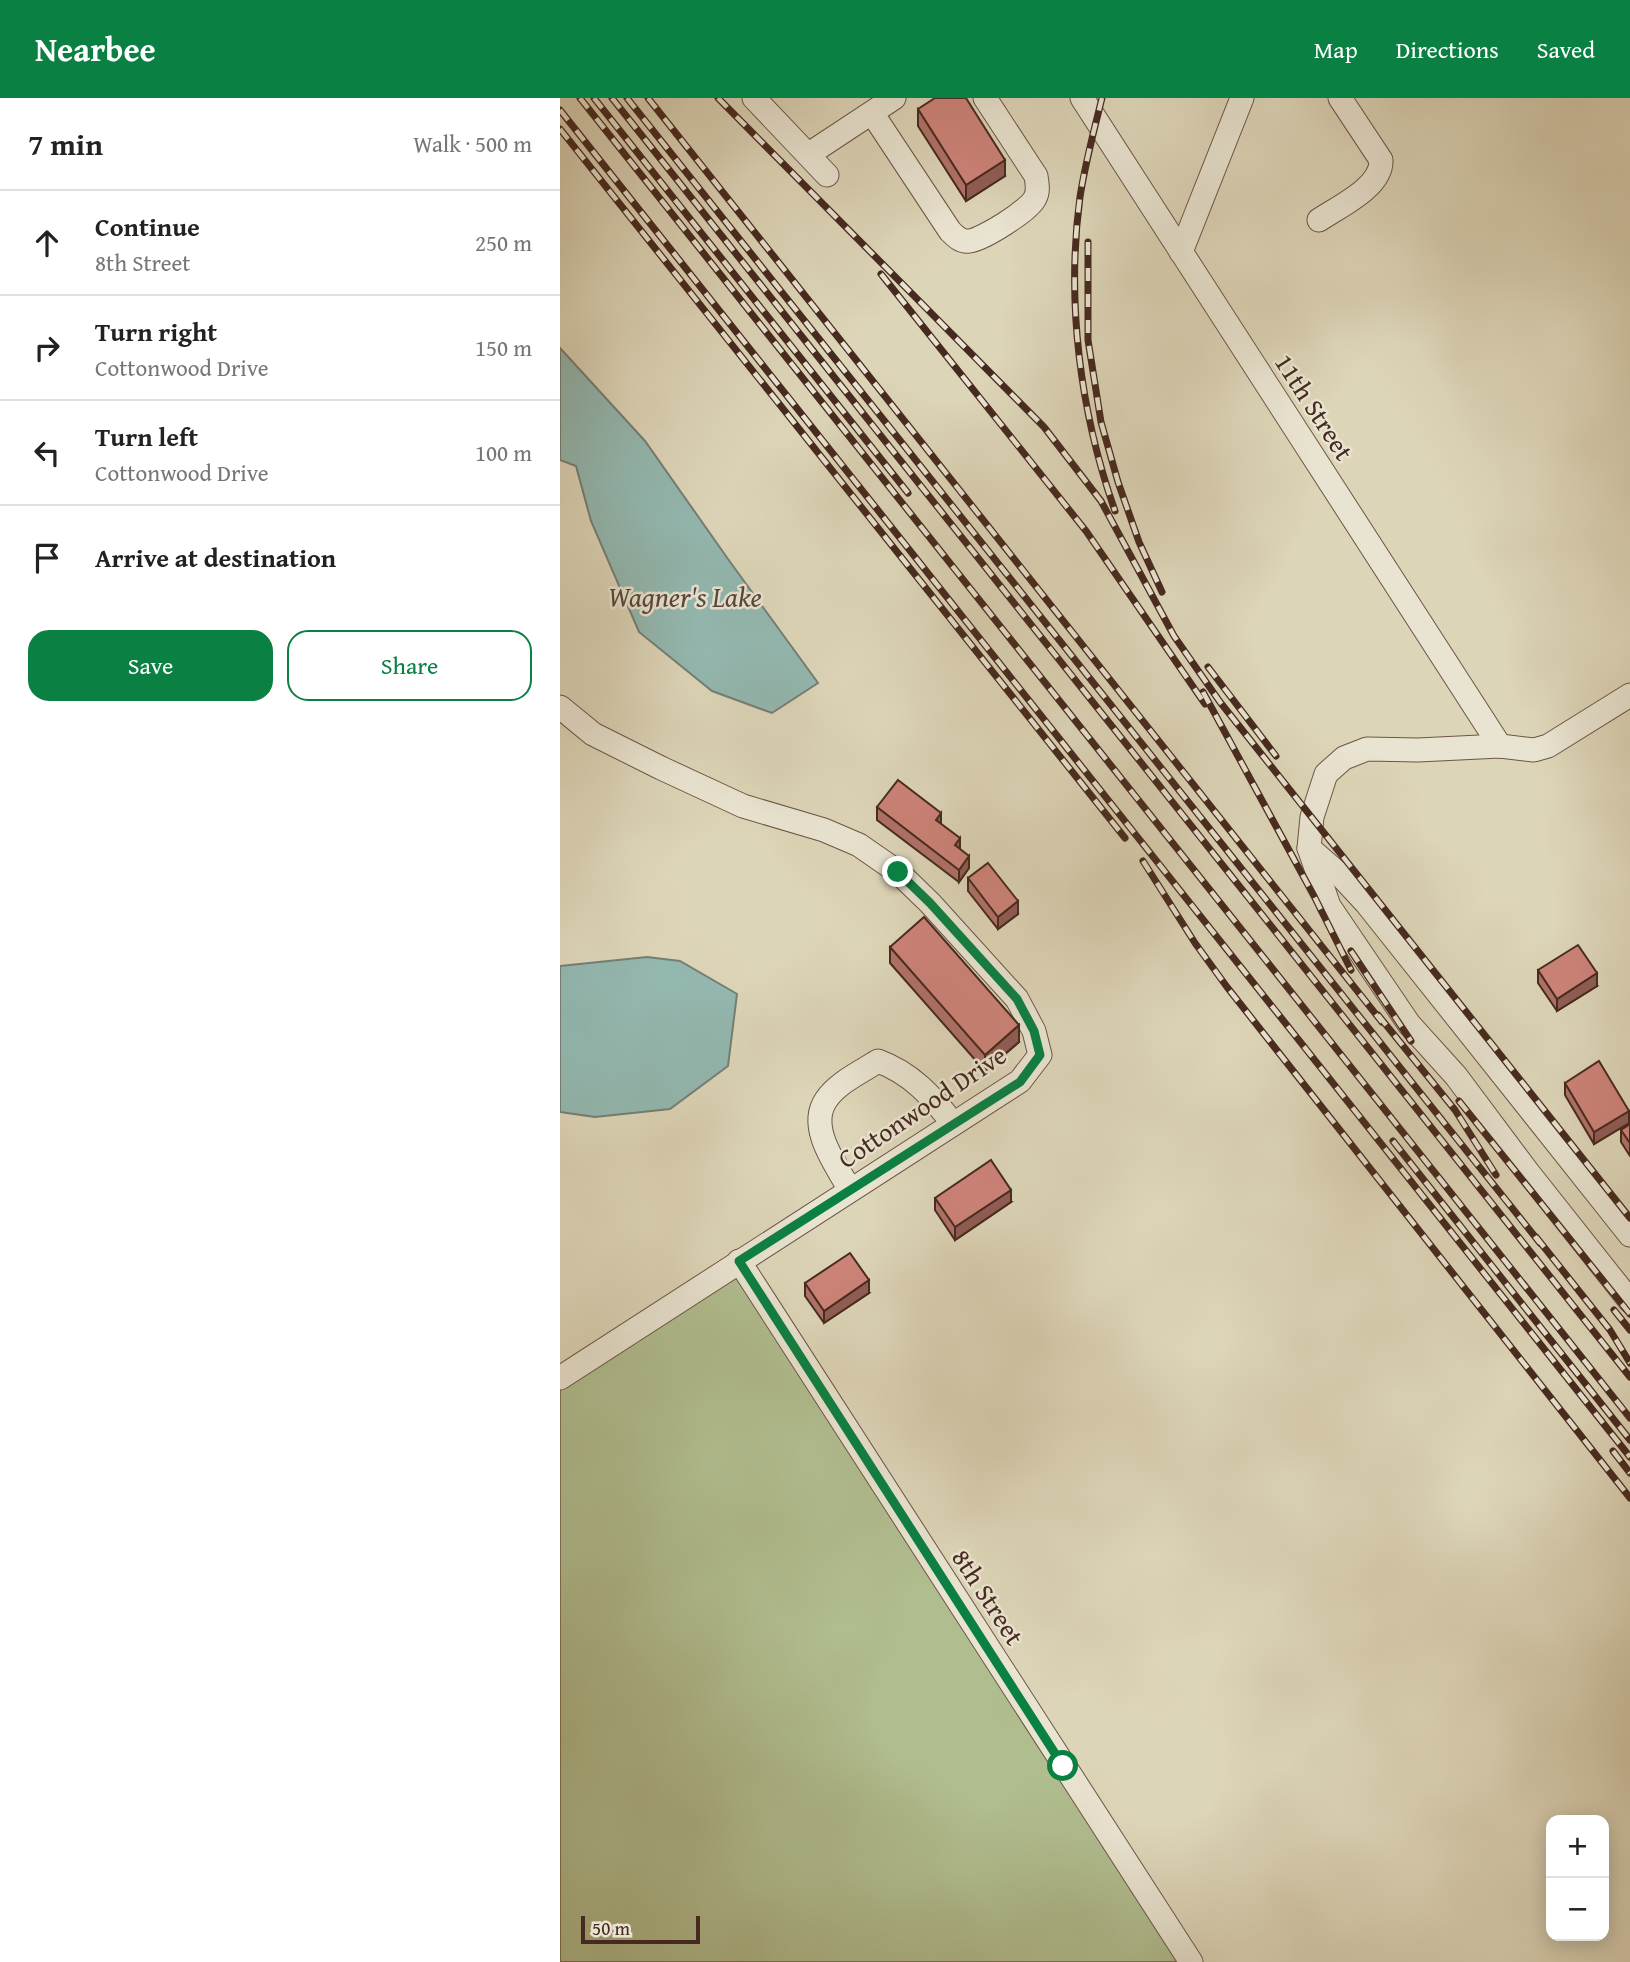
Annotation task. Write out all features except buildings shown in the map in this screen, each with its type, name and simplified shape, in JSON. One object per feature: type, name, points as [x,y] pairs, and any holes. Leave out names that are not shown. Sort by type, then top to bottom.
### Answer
[{"type":"street","points":[[809,154],[894,98]]},
{"type":"street","points":[[872,113],[950,231],[958,238],[968,241],[980,238],[1029,207],[1036,198],[1038,186],[1036,176],[985,98]]},
{"type":"street","name":"11th Street","points":[[1082,98],[1500,746]]},
{"type":"street","points":[[1181,253],[1242,98]]},
{"type":"street","points":[[1319,219],[1373,183],[1381,170],[1381,160],[1340,98]]},
{"type":"street","points":[[761,100],[827,175]]},
{"type":"street","points":[[1630,695],[1548,746],[1534,750],[1500,746],[1418,750],[1367,748],[1344,758],[1326,774],[1312,817],[1309,848],[1329,905],[1409,1024],[1456,1076],[1630,1301]]},
{"type":"street","name":"Cottonwood Drive","points":[[560,707],[593,734],[743,806],[824,830],[859,845],[898,872],[930,903],[1017,999],[1034,1031],[1040,1055],[1020,1082],[560,1378]]},
{"type":"street","points":[[1309,848],[1367,904],[1630,1235]]},
{"type":"street","points":[[850,1190],[827,1149],[820,1115],[825,1100],[839,1086],[878,1061],[892,1066],[934,1098],[953,1124]]},
{"type":"street","name":"8th Street","points":[[739,1261],[1191,1962]]},
{"type":"green space","points":[[739,1261],[1191,1962],[560,1962],[560,1378]]},
{"type":"water","name":"Wagner's Lake","points":[[560,348],[645,441],[818,683],[772,713],[712,691],[639,632],[591,521],[576,466],[560,460]]},
{"type":"water","points":[[647,957],[680,961],[737,994],[728,1066],[670,1109],[595,1117],[560,1112],[560,966]]},
{"type":"railway","points":[[580,98],[1630,1418]]},
{"type":"railway","points":[[594,98],[908,493]]},
{"type":"railway","points":[[612,98],[1630,1377]]},
{"type":"railway","points":[[627,98],[1540,1243]]},
{"type":"railway","points":[[648,98],[1382,1022]]},
{"type":"railway","points":[[718,98],[1044,427],[1101,501],[1174,636],[1220,702],[1630,1218]]},
{"type":"railway","points":[[1102,98],[1080,197],[1076,236],[1076,316],[1085,396],[1093,435],[1115,511]]},
{"type":"railway","points":[[560,110],[1630,1457]]},
{"type":"railway","points":[[560,129],[1125,838]]},
{"type":"railway","points":[[1088,242],[1088,340],[1101,422],[1139,542],[1162,592]]},
{"type":"railway","points":[[881,274],[1086,531],[1205,704]]},
{"type":"railway","points":[[1208,667],[1276,756]]},
{"type":"railway","points":[[1203,692],[1314,896],[1351,970]]},
{"type":"railway","points":[[1143,861],[1195,943],[1227,987],[1630,1498]]},
{"type":"railway","points":[[1351,951],[1411,1041]]},
{"type":"railway","points":[[1378,1015],[1455,1110],[1496,1175]]},
{"type":"railway","points":[[1459,1101],[1630,1314]]},
{"type":"railway","points":[[1393,1141],[1630,1440]]},
{"type":"railway","points":[[1536,1237],[1610,1330],[1630,1363]]},
{"type":"railway","points":[[1614,1310],[1630,1330]]},
{"type":"railway","points":[[1613,1451],[1630,1473]]},
{"type":"route","points":[[898,872],[930,903],[1017,999],[1034,1031],[1040,1055],[1020,1082],[739,1261],[1063,1766]]}]
